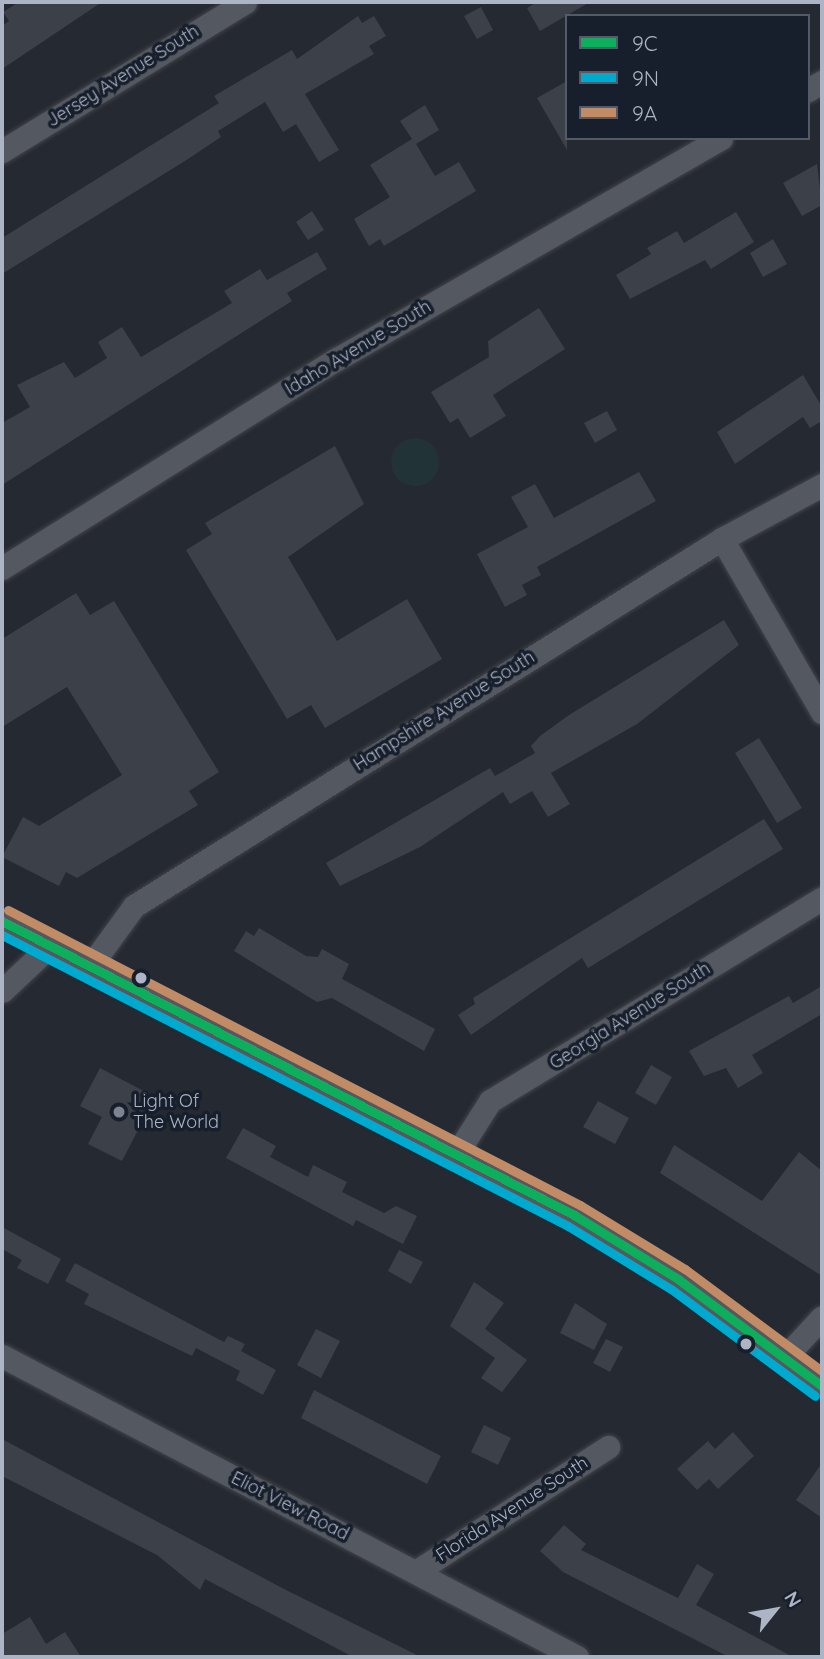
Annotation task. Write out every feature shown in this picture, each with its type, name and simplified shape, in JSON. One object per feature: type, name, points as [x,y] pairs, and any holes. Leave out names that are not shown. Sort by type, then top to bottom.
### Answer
[{"type":"street","name":"Jersey Avenue South","points":[[2,151],[245,2]]},
{"type":"street","name":"Idaho Avenue South","points":[[2,568],[337,359],[719,140]]},
{"type":"street","name":"Hampshire Avenue South","points":[[91,965],[134,906],[722,539],[822,485]]},
{"type":"street","points":[[722,539],[822,712]]},
{"type":"street","name":"Georgia Avenue South","points":[[457,1153],[490,1101],[822,898]]},
{"type":"street","points":[[2,921],[457,1153],[629,1246],[822,1386]]},
{"type":"street","points":[[2,991],[51,945]]},
{"type":"street","points":[[785,1357],[822,1317]]},
{"type":"street","name":"Eliot View Road","points":[[2,1356],[577,1657]]},
{"type":"street","name":"Florida Avenue South","points":[[417,1572],[608,1447]]},
{"type":"shaded area","points":[[415,438],[432,445],[439,462],[432,479],[415,486],[398,479],[391,462],[398,445]]},
{"type":"building","points":[[19,2],[102,2],[2,69],[2,26],[9,21],[3,12]]},
{"type":"building","points":[[537,2],[590,2],[565,14],[540,31],[527,8]]},
{"type":"building","points":[[481,7],[493,30],[477,39],[464,16]]},
{"type":"building","points":[[358,16],[362,23],[374,16],[386,36],[369,46],[374,54],[305,94],[339,150],[319,162],[296,124],[283,132],[265,102],[218,131],[221,137],[185,161],[2,274],[2,238],[219,103],[214,96],[292,50],[297,59]]},
{"type":"building","points":[[565,82],[567,150],[537,98]]},
{"type":"building","points":[[425,105],[439,130],[416,144],[435,176],[459,162],[476,191],[384,246],[380,239],[369,246],[354,219],[390,197],[370,165],[412,139],[400,121]]},
{"type":"building","points":[[817,164],[822,205],[802,216],[783,183]]},
{"type":"building","points":[[312,211],[324,230],[308,240],[296,222]]},
{"type":"building","points":[[736,212],[754,242],[711,269],[705,260],[630,299],[616,275],[651,254],[647,248],[677,231],[684,243]]},
{"type":"building","points":[[773,239],[787,264],[763,277],[750,253]]},
{"type":"building","points":[[317,252],[327,269],[287,293],[292,301],[2,485],[2,423],[30,407],[17,385],[64,362],[75,378],[107,358],[98,342],[122,327],[141,357],[232,303],[224,291],[260,269],[267,280]]},
{"type":"building","points":[[539,308],[565,349],[493,395],[506,416],[470,438],[458,418],[450,423],[431,392],[489,357],[488,341]]},
{"type":"building","points":[[803,375],[822,407],[822,421],[810,428],[803,417],[735,464],[717,432]]},
{"type":"building","points":[[607,411],[617,430],[595,443],[584,423]]},
{"type":"building","points":[[335,446],[364,504],[288,557],[337,641],[407,599],[442,659],[325,728],[311,705],[287,719],[186,550],[212,534],[205,523]]},
{"type":"building","points":[[639,472],[656,501],[537,567],[541,575],[522,585],[527,595],[505,607],[477,554],[528,527],[511,497],[535,484],[554,518]]},
{"type":"building","points":[[76,593],[90,615],[114,601],[219,772],[189,791],[198,805],[77,878],[66,872],[59,886],[2,857],[23,817],[39,826],[122,775],[67,687],[2,727],[2,639]]},
{"type":"building","points":[[724,620],[739,645],[637,724],[551,773],[570,804],[548,817],[532,791],[510,804],[503,792],[420,847],[340,886],[326,863],[490,768],[495,776],[535,753],[531,746],[569,715]]},
{"type":"building","points":[[759,738],[802,808],[777,823],[735,753]]},
{"type":"building","points":[[764,819],[783,849],[588,968],[582,958],[471,1035],[458,1015],[475,1004],[473,998]]},
{"type":"building","points":[[259,928],[306,956],[318,957],[322,949],[349,964],[342,979],[435,1029],[424,1051],[332,998],[317,1002],[234,951],[246,931],[254,936]]},
{"type":"building","points":[[822,986],[822,1014],[752,1055],[763,1073],[738,1088],[726,1068],[704,1076],[689,1051],[789,996],[793,1003]]},
{"type":"building","points":[[651,1065],[672,1077],[656,1105],[635,1093]]},
{"type":"building","name":"Light Of The World","points":[[100,1068],[155,1097],[122,1161],[88,1144],[102,1117],[80,1106]]},
{"type":"building","points":[[598,1101],[629,1118],[615,1144],[583,1127]]},
{"type":"building","points":[[243,1128],[276,1146],[270,1157],[308,1177],[313,1165],[347,1182],[342,1192],[384,1213],[396,1206],[417,1216],[403,1244],[356,1220],[353,1226],[226,1158]]},
{"type":"building","points":[[674,1145],[762,1201],[799,1152],[822,1171],[822,1276],[660,1173]]},
{"type":"building","points":[[2,1227],[61,1259],[48,1284],[17,1268],[22,1260],[2,1249]]},
{"type":"building","points":[[399,1250],[423,1262],[411,1284],[388,1271]]},
{"type":"building","points":[[75,1263],[224,1342],[228,1336],[245,1344],[241,1351],[276,1370],[263,1395],[236,1380],[240,1371],[196,1348],[192,1356],[84,1304],[89,1294],[65,1281]]},
{"type":"building","points":[[474,1282],[504,1303],[485,1329],[527,1360],[502,1392],[481,1378],[495,1358],[450,1326]]},
{"type":"building","points":[[575,1303],[607,1324],[594,1350],[560,1333]]},
{"type":"building","points":[[316,1329],[340,1341],[321,1378],[297,1365]]},
{"type":"building","points":[[606,1339],[623,1347],[610,1372],[593,1363]]},
{"type":"building","points":[[314,1390],[441,1456],[427,1484],[301,1418]]},
{"type":"building","points":[[484,1425],[511,1438],[498,1465],[471,1452]]},
{"type":"building","points":[[733,1432],[754,1456],[718,1489],[709,1479],[697,1490],[677,1469],[708,1441],[715,1449]]},
{"type":"building","points":[[2,1439],[284,1589],[421,1657],[353,1657],[205,1579],[200,1590],[157,1555],[2,1476]]},
{"type":"building","points":[[822,1463],[822,1518],[796,1500]]},
{"type":"building","points":[[564,1525],[586,1544],[581,1550],[678,1598],[697,1564],[714,1574],[696,1605],[793,1657],[729,1657],[563,1572],[540,1551]]},
{"type":"building","points":[[30,1617],[46,1644],[65,1632],[81,1657],[2,1657],[2,1634]]},
{"type":"transit line","name":"9A","points":[[8,910],[580,1205],[685,1269],[822,1371]]},
{"type":"transit line","name":"9C","points":[[2,921],[574,1215],[678,1279],[822,1386]]},
{"type":"transit line","name":"9N","points":[[2,935],[568,1226],[671,1289],[815,1396]]},
{"type":"place","name":"Light Of The World","points":[[119,1112]]}]
